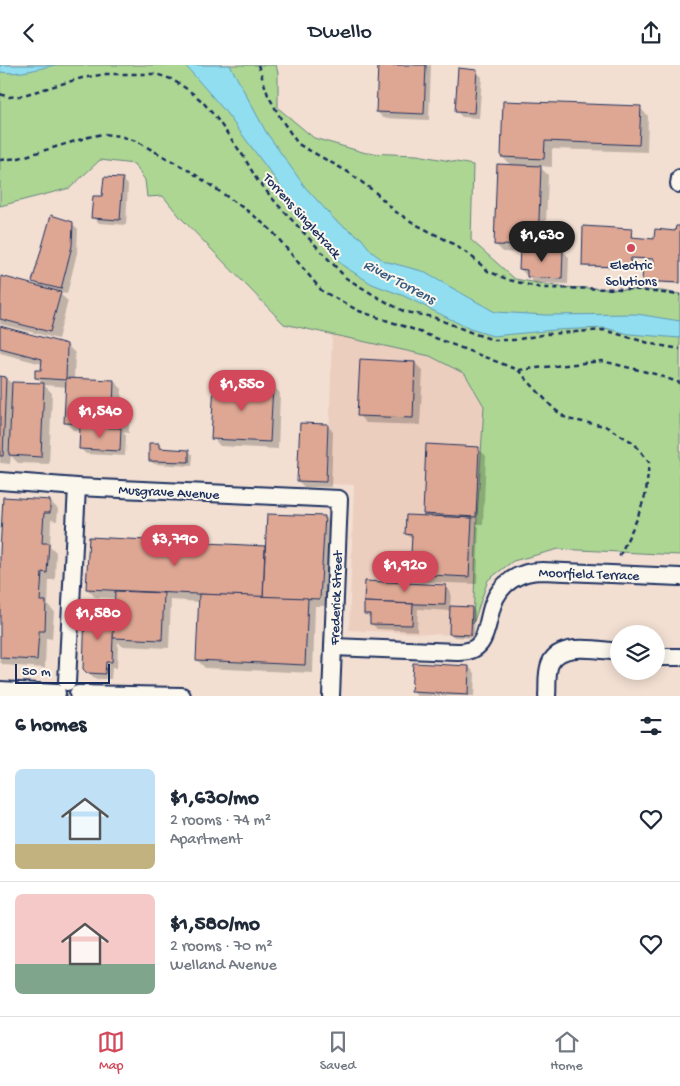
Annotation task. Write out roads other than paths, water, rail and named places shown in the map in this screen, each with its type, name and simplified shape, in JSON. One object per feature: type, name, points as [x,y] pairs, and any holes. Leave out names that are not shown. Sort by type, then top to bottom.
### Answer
[{"type":"street","name":"Musgrave Avenue","points":[[0,481],[77,487],[339,499]]},
{"type":"street","points":[[67,692],[77,487]]},
{"type":"street","name":"Frederick Street","points":[[331,696],[339,499]]},
{"type":"street","name":"Moorfield Terrace","points":[[333,647],[467,651],[476,647],[482,641],[493,604],[499,593],[508,583],[521,575],[542,571],[680,577]]},
{"type":"street","points":[[547,696],[549,667],[552,659],[559,653],[573,649],[610,651]]},
{"type":"street","points":[[665,657],[680,657]]},
{"type":"street","points":[[0,690],[182,696]]},
{"type":"water","points":[[0,65],[55,65],[14,73],[0,72]]},
{"type":"water","name":"River Torrens","points":[[185,65],[230,65],[266,132],[305,187],[336,221],[361,238],[372,252],[384,261],[422,271],[495,312],[546,315],[637,314],[680,321],[680,338],[629,334],[605,328],[555,330],[493,336],[470,329],[404,296],[372,284],[342,265],[304,218],[224,110]]},
{"type":"place","name":"Electric Solutions","points":[[631,248]]}]
